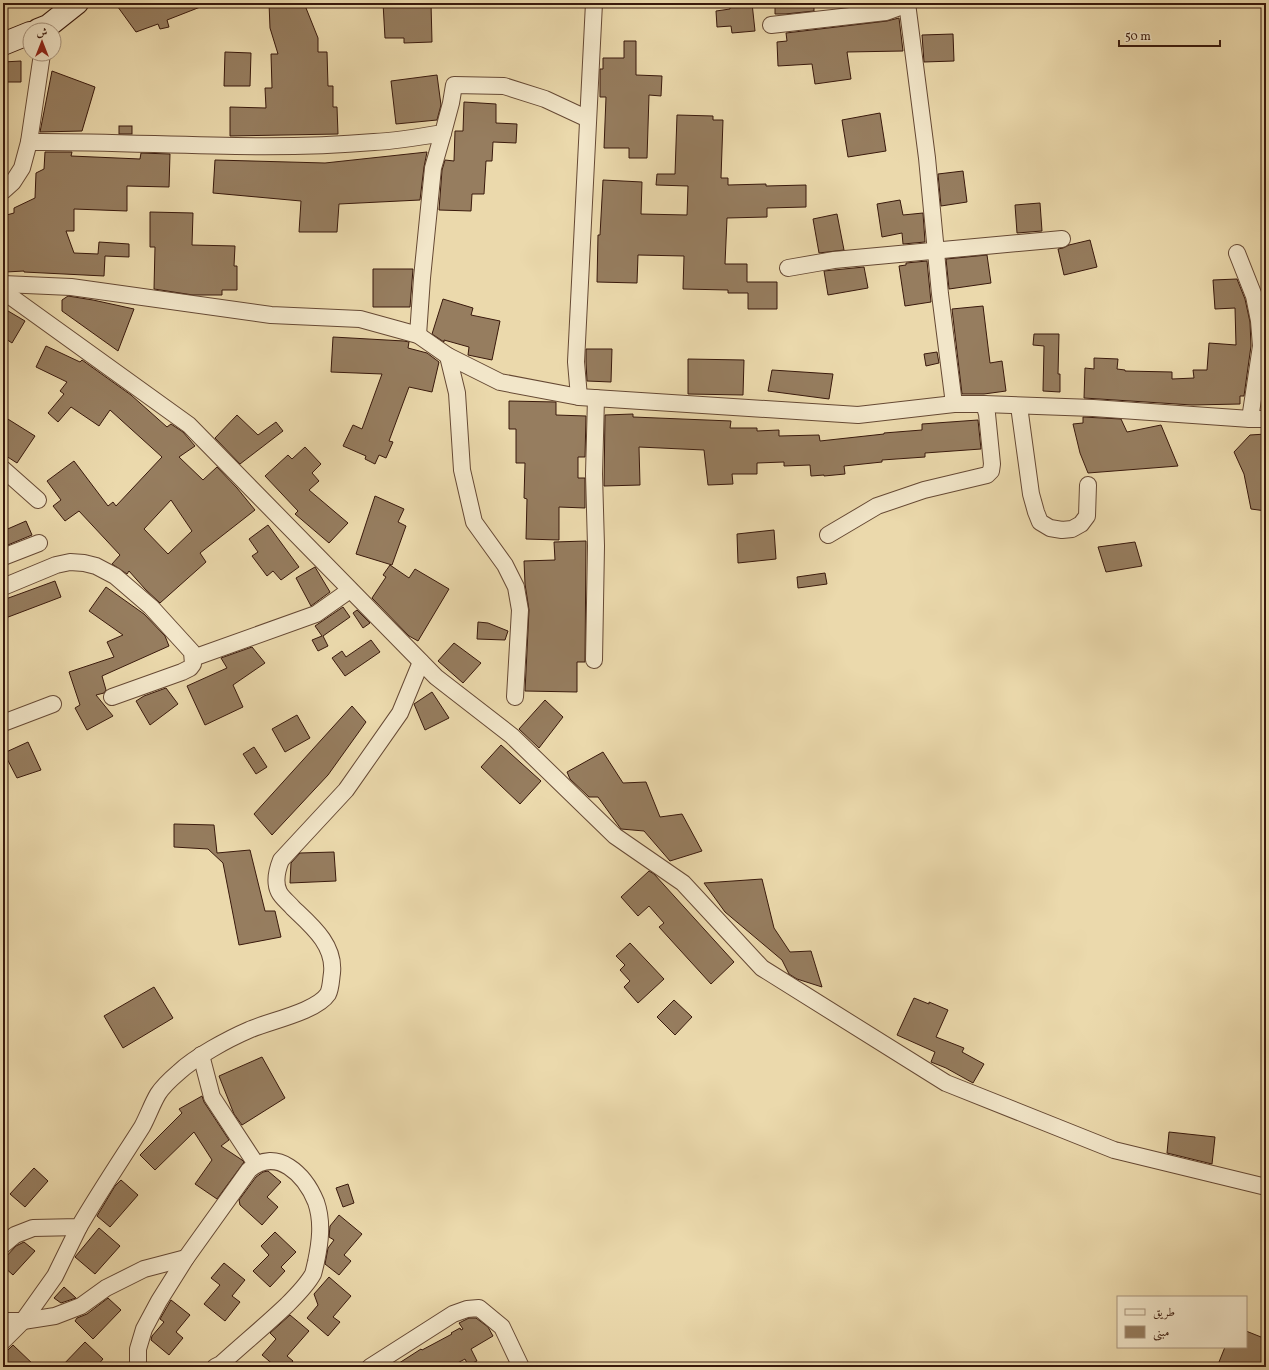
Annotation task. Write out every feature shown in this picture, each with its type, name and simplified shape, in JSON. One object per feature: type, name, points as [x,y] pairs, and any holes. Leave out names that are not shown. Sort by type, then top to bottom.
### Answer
[{"type":"street","points":[[52,22],[77,3]]},
{"type":"street","points":[[579,397],[576,362],[594,3]]},
{"type":"street","points":[[771,25],[886,12],[906,3],[927,158],[954,404]]},
{"type":"street","points":[[3,44],[22,37]]},
{"type":"street","points":[[3,191],[13,182],[22,168],[29,142],[41,62]]},
{"type":"street","points":[[418,335],[433,168],[451,103],[454,85],[504,86],[545,99],[588,119]]},
{"type":"street","points":[[29,142],[92,141],[200,146],[298,146],[373,143],[443,133]]},
{"type":"street","points":[[788,268],[834,260],[1062,239]]},
{"type":"street","points":[[1237,253],[1254,296],[1260,321],[1261,346],[1250,419]]},
{"type":"street","points":[[3,284],[71,287],[271,315],[360,319],[418,335],[448,356],[500,382],[579,397],[858,415],[954,404],[984,404],[1093,408],[1266,419]]},
{"type":"street","points":[[3,291],[188,425],[436,677],[512,736],[615,836],[683,882],[762,968],[953,1086],[1114,1150],[1266,1187]]},
{"type":"street","points":[[448,356],[457,393],[462,470],[474,522],[505,565],[516,587],[520,610],[515,697]]},
{"type":"street","points":[[594,660],[596,546],[594,474],[596,398]]},
{"type":"street","points":[[828,535],[876,506],[924,490],[987,475],[992,471],[987,414],[984,404]]},
{"type":"street","points":[[1019,406],[1031,494],[1040,522],[1050,528],[1062,530],[1072,529],[1081,524],[1087,516],[1088,485]]},
{"type":"street","points":[[3,469],[38,500]]},
{"type":"street","points":[[3,557],[39,543]]},
{"type":"street","points":[[3,587],[56,565],[70,562],[96,566],[115,576],[152,607],[192,652],[193,664],[190,668],[112,697]]},
{"type":"street","points":[[193,658],[316,614],[350,590]]},
{"type":"street","points":[[3,1341],[23,1322],[55,1276],[79,1227],[106,1181],[143,1125],[158,1094],[179,1072],[201,1055],[249,1030],[303,1011],[318,1003],[328,994],[333,968],[330,951],[324,939],[279,892],[277,870],[281,860],[346,790],[400,713],[421,662]]},
{"type":"street","points":[[3,723],[53,704]]},
{"type":"street","points":[[201,1055],[212,1097],[256,1164]]},
{"type":"street","points":[[138,1367],[138,1349],[144,1329],[158,1301],[186,1258],[249,1170],[256,1164],[267,1161],[278,1162],[288,1166],[297,1173],[316,1202],[320,1221],[320,1242],[313,1274],[298,1294],[278,1314],[221,1364],[215,1367]]},
{"type":"street","points":[[3,1246],[15,1235],[33,1228],[79,1227]]},
{"type":"street","points":[[3,1321],[23,1322],[55,1316],[81,1306],[106,1288],[144,1269],[186,1258]]},
{"type":"street","points":[[38,1300],[55,1316]]},
{"type":"street","points":[[370,1367],[453,1314],[467,1309],[479,1308],[502,1327],[521,1367]]},
{"type":"building","points":[[115,3],[208,4],[167,20],[169,27],[160,29],[158,24],[136,32]]},
{"type":"building","points":[[269,3],[304,3],[318,38],[318,52],[327,52],[328,86],[333,86],[333,107],[337,107],[338,134],[230,136],[230,107],[266,108],[265,88],[272,88],[271,54],[278,54],[270,28]]},
{"type":"building","points":[[383,3],[431,3],[432,42],[404,43],[404,38],[385,38]]},
{"type":"building","points":[[730,3],[752,3],[755,31],[732,33],[731,26],[717,27],[716,11],[730,9]]},
{"type":"building","points":[[775,3],[814,3],[814,11],[775,14]]},
{"type":"building","points":[[899,18],[903,51],[847,52],[851,79],[815,84],[812,64],[778,66],[777,42],[787,41],[786,33],[887,21]]},
{"type":"building","points":[[953,34],[954,61],[924,62],[922,35]]},
{"type":"building","points":[[624,41],[636,41],[636,75],[662,76],[661,96],[649,95],[647,158],[629,158],[629,148],[604,148],[606,97],[600,97],[600,69],[603,69],[603,58],[624,58]]},
{"type":"building","points":[[225,52],[251,53],[250,86],[224,86]]},
{"type":"building","points":[[21,61],[21,82],[3,82],[3,62]]},
{"type":"building","points":[[52,71],[95,87],[82,131],[40,132]]},
{"type":"building","points":[[437,75],[441,105],[437,120],[396,124],[391,81]]},
{"type":"building","points":[[464,102],[496,104],[496,123],[517,124],[516,143],[493,142],[492,161],[486,161],[484,194],[472,194],[471,211],[439,210],[442,170],[445,160],[454,161],[455,131],[463,131]]},
{"type":"building","points":[[880,113],[886,151],[848,157],[842,120]]},
{"type":"building","points":[[677,115],[713,116],[713,120],[723,120],[721,178],[728,178],[728,185],[806,185],[806,207],[767,208],[767,217],[727,218],[725,264],[747,264],[747,282],[777,282],[777,309],[748,309],[748,293],[728,293],[728,290],[683,289],[684,256],[638,255],[637,283],[597,282],[598,235],[600,235],[603,180],[642,182],[641,214],[687,215],[688,186],[656,185],[657,174],[675,174]]},
{"type":"building","points":[[119,126],[132,126],[132,134],[119,134]]},
{"type":"building","points":[[45,152],[72,152],[71,156],[140,159],[141,153],[170,154],[169,187],[127,186],[127,211],[74,209],[74,231],[66,231],[74,253],[98,254],[99,242],[129,244],[129,257],[105,256],[104,276],[24,271],[6,272],[3,263],[3,216],[14,213],[14,208],[35,198],[36,173],[44,169]]},
{"type":"building","points":[[427,152],[420,200],[339,204],[337,232],[299,232],[301,201],[213,193],[215,160],[325,163]]},
{"type":"building","points":[[963,171],[967,202],[941,206],[938,174]]},
{"type":"building","points":[[900,200],[903,215],[923,213],[925,242],[903,244],[902,233],[882,237],[877,204]]},
{"type":"building","points":[[1040,203],[1042,231],[1017,233],[1015,205]]},
{"type":"building","points":[[150,212],[193,213],[192,245],[235,246],[234,266],[237,266],[237,290],[222,290],[222,295],[193,295],[154,289],[155,247],[150,247]]},
{"type":"building","points":[[837,214],[844,250],[819,253],[813,219]]},
{"type":"building","points":[[1090,240],[1097,267],[1064,275],[1058,249]]},
{"type":"building","points":[[987,255],[991,283],[949,289],[946,259]]},
{"type":"building","points":[[927,261],[931,302],[905,306],[899,266],[906,265],[906,263]]},
{"type":"building","points":[[864,267],[868,288],[828,295],[824,271]]},
{"type":"building","points":[[373,269],[413,269],[410,307],[373,307]]},
{"type":"building","points":[[1237,279],[1245,299],[1250,322],[1251,346],[1244,396],[1240,396],[1240,404],[1192,405],[1084,398],[1085,368],[1094,369],[1094,358],[1118,359],[1117,369],[1125,371],[1172,372],[1172,379],[1194,378],[1193,370],[1207,370],[1209,343],[1236,345],[1235,308],[1215,309],[1213,280]]},
{"type":"building","points":[[68,296],[134,309],[118,351],[62,311],[62,300]]},
{"type":"building","points":[[443,299],[473,308],[471,315],[500,321],[492,360],[468,355],[469,347],[444,340],[444,342],[432,334]]},
{"type":"building","points":[[983,306],[990,363],[1002,361],[1006,391],[984,394],[962,394],[952,309]]},
{"type":"building","points":[[3,308],[25,321],[12,343],[3,337]]},
{"type":"building","points":[[1034,334],[1059,334],[1058,374],[1060,374],[1060,392],[1043,391],[1044,346],[1033,345]]},
{"type":"building","points":[[333,337],[409,342],[408,348],[427,353],[439,362],[432,392],[409,387],[389,441],[393,442],[386,458],[379,455],[375,464],[365,459],[366,456],[343,446],[353,425],[362,429],[382,374],[331,372]]},
{"type":"building","points":[[46,346],[80,362],[82,360],[131,395],[167,427],[171,424],[183,432],[195,446],[179,457],[203,480],[217,467],[255,510],[200,553],[206,562],[160,603],[129,571],[127,574],[112,564],[120,555],[79,511],[65,521],[53,506],[61,500],[47,481],[74,461],[108,506],[113,502],[116,506],[162,457],[110,410],[99,426],[71,407],[58,422],[48,413],[64,394],[60,391],[67,382],[36,367]],"holes":[[[171,500],[192,531],[168,554],[144,529]]]},
{"type":"building","points":[[586,349],[612,349],[611,382],[587,381]]},
{"type":"building","points":[[937,352],[939,363],[926,366],[924,354]]},
{"type":"building","points":[[688,359],[744,360],[743,395],[688,394]]},
{"type":"building","points":[[772,370],[833,374],[829,399],[768,391]]},
{"type":"building","points":[[509,401],[556,402],[556,415],[586,416],[585,457],[578,457],[578,478],[585,478],[585,508],[559,507],[559,540],[526,539],[527,499],[524,498],[525,463],[516,463],[516,429],[509,429]]},
{"type":"building","points":[[633,414],[633,417],[731,421],[730,428],[757,428],[757,431],[779,430],[779,436],[819,435],[820,441],[922,430],[922,424],[978,420],[981,449],[925,453],[925,457],[882,460],[882,462],[844,466],[845,474],[824,476],[811,476],[810,465],[784,466],[784,462],[757,463],[757,474],[732,474],[733,484],[708,485],[704,450],[639,447],[640,485],[604,486],[605,415]]},
{"type":"building","points":[[237,415],[258,435],[276,422],[283,431],[240,464],[215,438]]},
{"type":"building","points":[[3,416],[35,436],[17,463],[3,454]]},
{"type":"building","points":[[1083,417],[1121,419],[1127,432],[1161,425],[1178,466],[1088,473],[1080,453],[1073,424],[1083,423]]},
{"type":"building","points":[[1266,434],[1266,511],[1251,509],[1244,474],[1234,452],[1250,435]]},
{"type":"building","points":[[305,447],[321,464],[312,473],[319,481],[309,490],[348,523],[329,543],[295,514],[298,511],[265,476],[288,455],[292,459]]},
{"type":"building","points":[[375,496],[404,509],[398,522],[406,526],[392,565],[356,554]]},
{"type":"building","points":[[26,521],[32,535],[3,547],[3,531]]},
{"type":"building","points":[[268,525],[299,567],[281,580],[273,571],[267,576],[252,556],[258,552],[249,539]]},
{"type":"building","points":[[774,530],[776,559],[738,563],[737,534]]},
{"type":"building","points":[[586,541],[585,662],[577,662],[577,692],[525,691],[529,610],[525,584],[524,561],[555,560],[554,542]]},
{"type":"building","points":[[1135,542],[1142,566],[1106,572],[1098,547]]},
{"type":"building","points":[[390,565],[409,578],[415,569],[449,589],[418,641],[409,636],[372,598],[386,577],[383,575]]},
{"type":"building","points":[[315,567],[330,592],[311,606],[296,578]]},
{"type":"building","points":[[825,573],[827,584],[798,588],[797,577]]},
{"type":"building","points":[[55,581],[61,597],[3,619],[3,600]]},
{"type":"building","points":[[106,587],[144,614],[165,636],[169,646],[102,676],[106,690],[104,693],[96,695],[113,716],[87,730],[75,708],[80,705],[69,672],[114,657],[107,642],[123,635],[89,611]]},
{"type":"building","points":[[343,607],[350,617],[323,636],[328,646],[318,651],[312,640],[322,636],[315,626]]},
{"type":"building","points":[[357,610],[370,623],[363,628],[353,613]]},
{"type":"building","points":[[478,622],[488,623],[508,631],[505,640],[477,639]]},
{"type":"building","points":[[371,640],[380,652],[345,676],[332,658],[342,651],[346,657]]},
{"type":"building","points":[[454,643],[481,663],[463,683],[438,661]]},
{"type":"building","points":[[252,647],[265,663],[233,685],[243,707],[205,725],[187,686],[227,668],[221,658]]},
{"type":"building","points":[[166,688],[178,704],[150,725],[136,701],[144,696]]},
{"type":"building","points":[[432,692],[449,718],[425,730],[414,704]]},
{"type":"building","points":[[545,700],[563,717],[539,748],[519,729]]},
{"type":"building","points":[[352,706],[366,722],[328,775],[272,835],[254,814]]},
{"type":"building","points":[[297,715],[310,738],[285,752],[272,729]]},
{"type":"building","points":[[28,742],[41,770],[17,778],[4,753]]},
{"type":"building","points":[[501,745],[541,781],[520,804],[481,767]]},
{"type":"building","points":[[254,747],[267,767],[256,774],[243,754]]},
{"type":"building","points":[[603,752],[623,783],[646,782],[660,817],[682,814],[702,851],[670,861],[644,831],[621,829],[598,797],[589,797],[570,779],[567,772]]},
{"type":"building","points":[[174,824],[214,825],[217,853],[250,850],[265,911],[275,911],[281,937],[239,945],[223,863],[208,849],[174,847]]},
{"type":"building","points":[[334,852],[336,881],[290,883],[291,863],[300,853]]},
{"type":"building","points":[[649,871],[654,874],[734,962],[711,984],[659,927],[664,923],[649,906],[638,916],[621,897]]},
{"type":"building","points":[[762,879],[774,928],[790,952],[811,951],[822,987],[797,979],[789,974],[782,960],[725,912],[704,883]]},
{"type":"building","points":[[630,943],[664,979],[638,1003],[624,987],[630,981],[620,970],[625,965],[616,956]]},
{"type":"building","points":[[154,987],[173,1018],[123,1048],[104,1016]]},
{"type":"building","points":[[914,998],[929,1004],[929,1002],[948,1010],[936,1037],[964,1048],[962,1052],[984,1064],[973,1083],[946,1068],[931,1062],[935,1052],[897,1035]]},
{"type":"building","points":[[674,1000],[692,1017],[675,1035],[657,1017]]},
{"type":"building","points":[[262,1057],[285,1098],[242,1125],[234,1114],[219,1076]]},
{"type":"building","points":[[202,1096],[204,1102],[229,1140],[221,1146],[244,1162],[217,1199],[195,1184],[212,1160],[194,1132],[155,1170],[140,1155],[182,1113],[179,1109]]},
{"type":"building","points":[[1169,1132],[1215,1137],[1212,1164],[1167,1153]]},
{"type":"building","points":[[34,1168],[48,1181],[25,1207],[10,1194]]},
{"type":"building","points":[[268,1171],[281,1182],[267,1197],[278,1207],[262,1225],[240,1205],[239,1200],[256,1177],[263,1172]]},
{"type":"building","points":[[121,1180],[138,1195],[110,1227],[97,1216],[115,1186]]},
{"type":"building","points":[[348,1184],[354,1203],[343,1207],[336,1188]]},
{"type":"building","points":[[339,1215],[362,1234],[344,1255],[351,1261],[339,1275],[325,1264],[328,1248],[334,1240],[329,1237],[330,1226]]},
{"type":"building","points":[[99,1228],[120,1246],[95,1274],[75,1257]]},
{"type":"building","points":[[275,1232],[296,1252],[281,1267],[285,1271],[270,1287],[253,1271],[269,1255],[261,1246]]},
{"type":"building","points":[[24,1242],[35,1251],[13,1275],[3,1266],[3,1260],[16,1246]]},
{"type":"building","points":[[224,1263],[245,1280],[232,1296],[240,1302],[225,1321],[204,1304],[220,1285],[211,1278]]},
{"type":"building","points":[[329,1277],[351,1296],[333,1317],[340,1322],[328,1336],[307,1318],[318,1305],[314,1294]]},
{"type":"building","points":[[64,1287],[76,1298],[61,1303],[54,1298]]},
{"type":"building","points":[[108,1298],[121,1310],[93,1339],[75,1321],[77,1318],[87,1314]]},
{"type":"building","points":[[171,1300],[190,1315],[176,1332],[183,1338],[169,1355],[151,1340],[152,1336],[164,1322],[160,1319]]},
{"type":"building","points":[[290,1315],[309,1331],[287,1356],[293,1361],[288,1367],[276,1367],[262,1355],[276,1339],[270,1333]]},
{"type":"building","points":[[469,1318],[476,1318],[488,1327],[493,1336],[471,1349],[477,1361],[468,1365],[465,1359],[450,1367],[393,1367],[421,1349],[422,1350],[452,1334],[451,1333],[460,1328],[461,1330],[463,1329],[459,1323]]},
{"type":"building","points":[[1247,1331],[1266,1339],[1266,1367],[1217,1367],[1225,1348],[1247,1348]]},
{"type":"building","points":[[85,1342],[103,1359],[96,1367],[61,1367]]},
{"type":"building","points":[[13,1345],[36,1367],[3,1367],[3,1355]]}]
